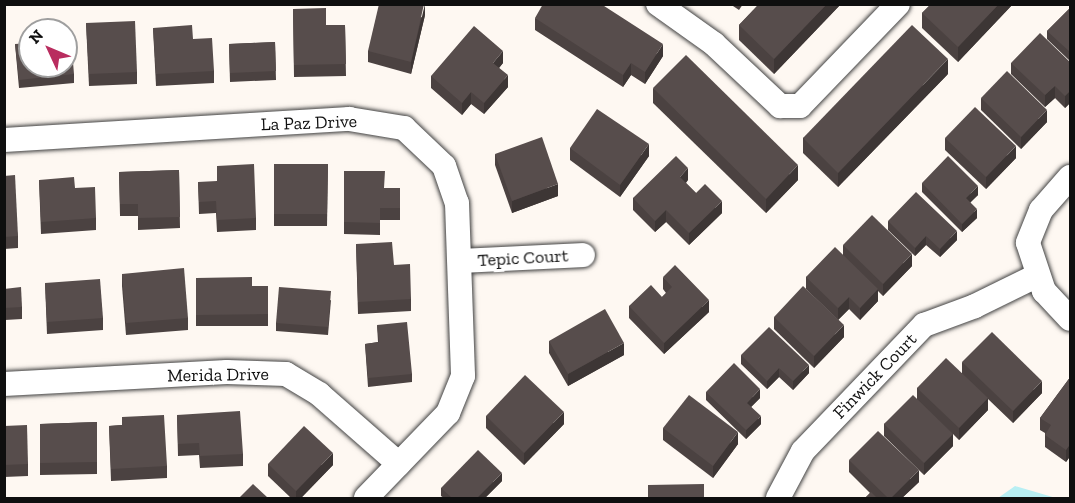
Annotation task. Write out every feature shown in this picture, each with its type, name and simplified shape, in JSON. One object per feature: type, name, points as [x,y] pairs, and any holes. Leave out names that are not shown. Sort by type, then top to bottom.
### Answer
[{"type":"street","points":[[658,4],[714,44],[780,106],[800,106],[898,4]]},
{"type":"street","name":"La Paz Drive","points":[[4,140],[349,118],[404,128],[444,166],[457,203],[462,261],[463,376],[448,413],[366,498]]},
{"type":"street","points":[[1071,177],[1033,224],[1028,243],[1036,276],[1044,291],[1071,319]]},
{"type":"street","name":"Tepic Court","points":[[462,261],[584,255]]},
{"type":"street","name":"Finwick Court","points":[[778,498],[803,451],[924,324],[975,306],[1036,276]]},
{"type":"street","name":"Merida Drive","points":[[4,384],[227,372],[286,375],[319,394],[399,464]]},
{"type":"water","points":[[1015,486],[1056,498],[998,498]]},
{"type":"building","points":[[379,4],[424,4],[411,62],[368,51]]},
{"type":"building","points":[[543,4],[601,4],[663,44],[645,72],[631,63],[623,75],[535,18]]},
{"type":"building","points":[[759,4],[827,4],[774,59],[739,25]]},
{"type":"building","points":[[931,4],[999,4],[958,47],[922,13]]},
{"type":"building","points":[[1071,7],[1071,53],[1047,31]]},
{"type":"building","points":[[326,8],[326,25],[345,25],[346,64],[294,65],[293,9]]},
{"type":"building","points":[[135,21],[137,72],[89,74],[86,23]]},
{"type":"building","points":[[192,25],[193,39],[212,38],[214,71],[156,74],[153,28]]},
{"type":"building","points":[[912,25],[948,59],[838,173],[803,138]]},
{"type":"building","points":[[474,26],[503,51],[493,63],[508,75],[484,103],[471,92],[462,103],[431,76]]},
{"type":"building","points":[[1040,33],[1071,63],[1071,90],[1065,96],[1055,86],[1045,95],[1011,63]]},
{"type":"building","points":[[275,42],[276,71],[230,73],[229,44]]},
{"type":"building","points":[[15,44],[18,44],[18,71]]},
{"type":"building","points":[[686,55],[798,165],[766,199],[653,88]]},
{"type":"building","points":[[1007,71],[1047,110],[1021,137],[981,98]]},
{"type":"building","points":[[975,107],[1016,146],[986,177],[945,138]]},
{"type":"building","points":[[597,109],[649,144],[620,185],[570,148]]},
{"type":"building","points":[[542,137],[558,184],[512,201],[495,154]]},
{"type":"building","points":[[676,156],[688,168],[680,177],[696,193],[705,184],[722,201],[689,233],[666,210],[655,221],[633,198]]},
{"type":"building","points":[[948,156],[978,186],[966,198],[977,209],[962,224],[922,183]]},
{"type":"building","points":[[254,164],[256,218],[217,220],[216,201],[199,202],[198,182],[217,181],[217,166]]},
{"type":"building","points":[[274,164],[328,164],[327,214],[274,214]]},
{"type":"building","points":[[179,170],[180,217],[138,218],[138,204],[120,204],[119,172]]},
{"type":"building","points":[[344,171],[385,171],[384,188],[400,188],[400,208],[380,208],[380,223],[344,222]]},
{"type":"building","points":[[15,175],[18,236],[4,237],[4,176]]},
{"type":"building","points":[[74,177],[75,188],[95,187],[96,218],[41,222],[39,180]]},
{"type":"building","points":[[916,192],[957,231],[940,249],[926,236],[915,248],[888,221]]},
{"type":"building","points":[[872,215],[912,254],[883,284],[843,245]]},
{"type":"building","points":[[392,242],[394,265],[410,264],[411,299],[358,302],[356,244]]},
{"type":"building","points":[[835,247],[878,289],[860,308],[849,297],[838,308],[806,277]]},
{"type":"building","points":[[675,265],[709,300],[664,343],[629,306],[651,285],[662,297],[672,287],[663,277]]},
{"type":"building","points":[[184,268],[188,318],[126,323],[122,274]]},
{"type":"building","points":[[252,277],[252,286],[268,286],[268,314],[196,315],[196,278]]},
{"type":"building","points":[[100,279],[103,318],[47,322],[45,283]]},
{"type":"building","points":[[803,286],[844,325],[814,356],[774,317]]},
{"type":"building","points":[[21,287],[22,307],[4,308],[4,289]]},
{"type":"building","points":[[279,287],[331,291],[328,327],[276,323]]},
{"type":"building","points":[[605,309],[624,343],[568,374],[549,341]]},
{"type":"building","points":[[407,322],[412,374],[368,378],[365,344],[379,342],[377,325]]},
{"type":"building","points":[[769,327],[809,365],[793,381],[779,368],[767,381],[741,355]]},
{"type":"building","points":[[992,332],[1042,381],[1013,411],[962,362]]},
{"type":"building","points":[[946,358],[988,398],[959,428],[917,388]]},
{"type":"building","points":[[734,363],[760,389],[747,403],[761,416],[746,430],[706,392]]},
{"type":"building","points":[[525,375],[564,412],[524,453],[486,416]]},
{"type":"building","points":[[1071,376],[1071,443],[1066,450],[1045,435],[1051,425],[1040,418]]},
{"type":"building","points":[[689,395],[738,432],[713,466],[663,428]]},
{"type":"building","points":[[913,395],[953,434],[924,463],[884,424]]},
{"type":"building","points":[[240,411],[243,454],[200,456],[199,443],[178,444],[177,415]]},
{"type":"building","points":[[164,415],[167,466],[111,469],[109,426],[122,425],[122,417]]},
{"type":"building","points":[[97,422],[97,462],[40,463],[40,424]]},
{"type":"building","points":[[27,425],[28,464],[4,465],[4,426]]},
{"type":"building","points":[[304,426],[333,453],[296,491],[268,464]]},
{"type":"building","points":[[878,431],[919,470],[891,498],[888,498],[849,460]]},
{"type":"building","points":[[478,450],[502,473],[477,498],[452,498],[441,488]]},
{"type":"building","points":[[253,484],[268,498],[239,498]]},
{"type":"building","points":[[704,484],[704,498],[648,498],[648,485]]},
{"type":"building","points":[[871,492],[877,498],[865,498]]}]
